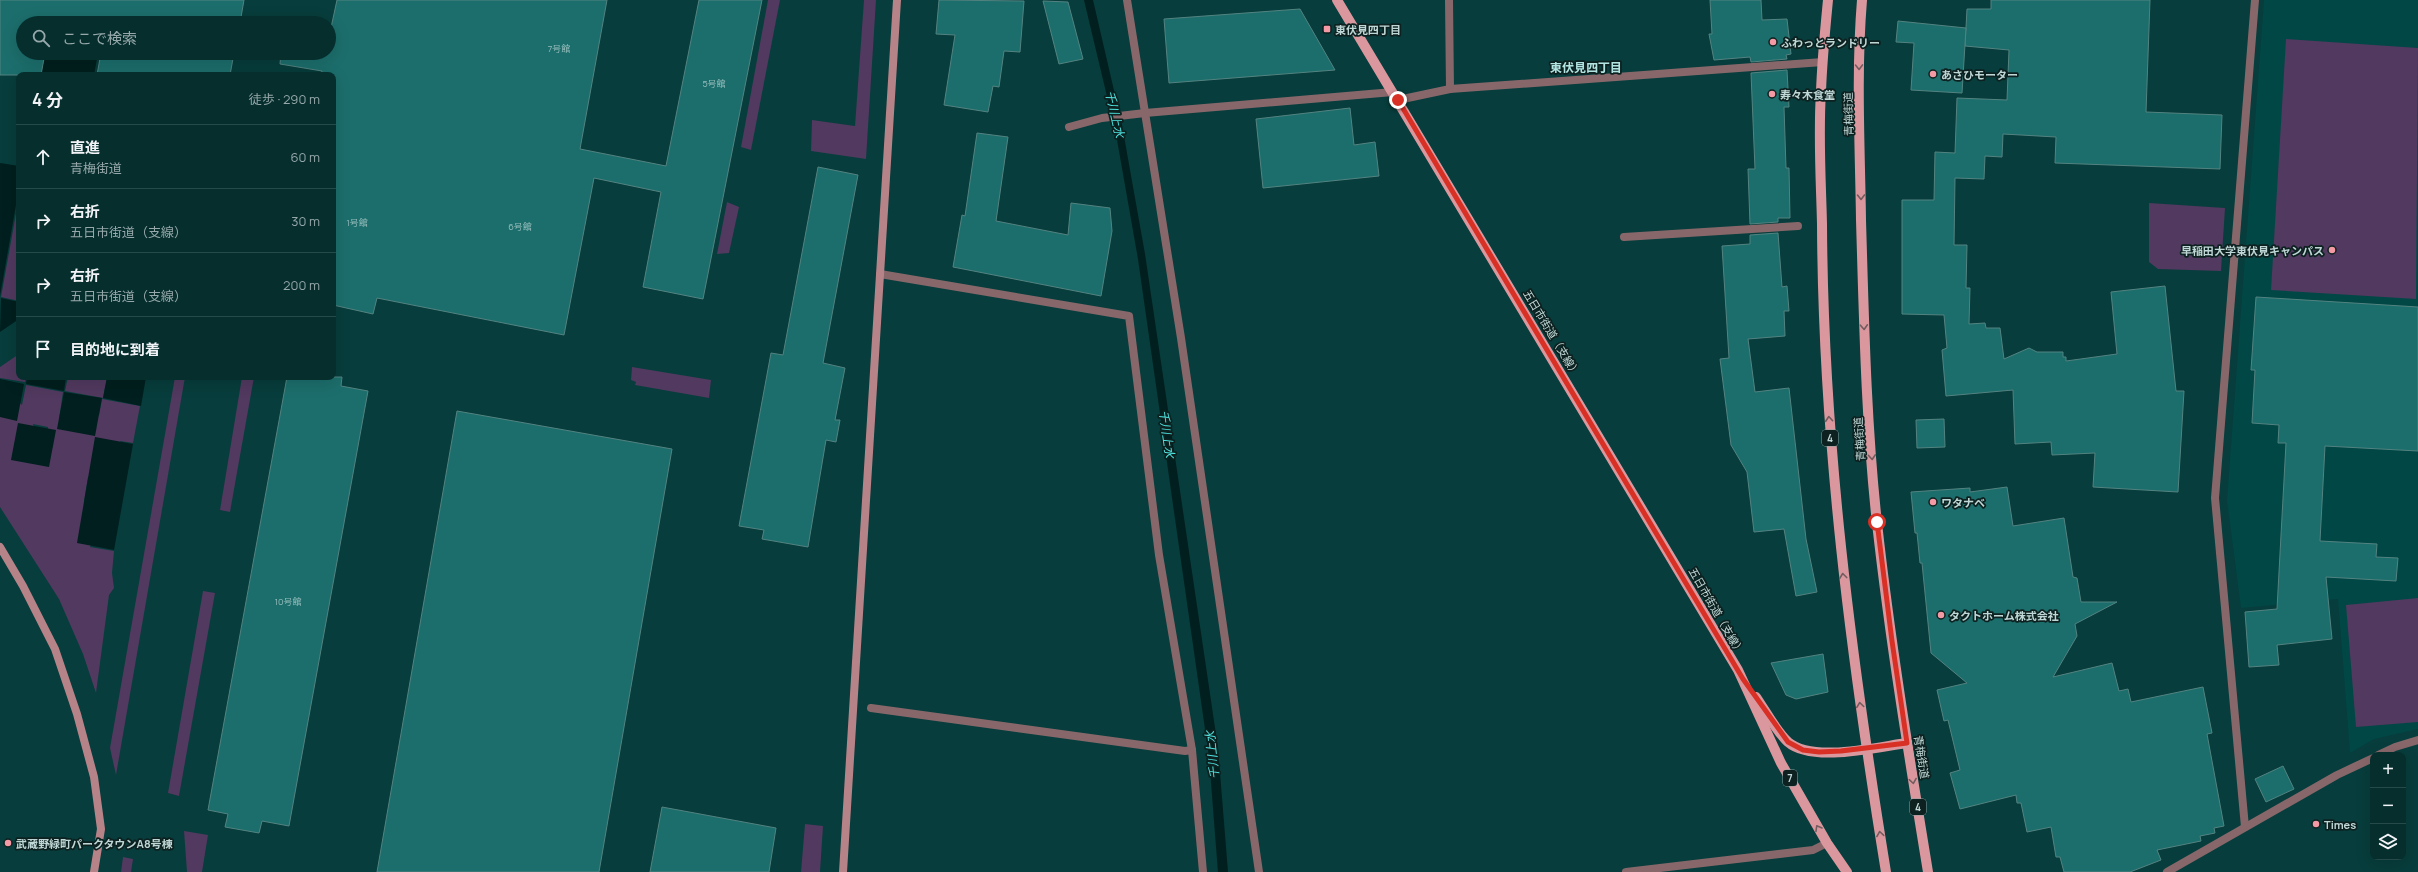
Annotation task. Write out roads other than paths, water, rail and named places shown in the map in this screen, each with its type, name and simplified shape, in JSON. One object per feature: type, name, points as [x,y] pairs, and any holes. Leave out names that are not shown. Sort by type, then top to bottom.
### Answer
[{"type":"main road","name":"五日市街道（支線）","points":[[1337,0],[1396,96],[1743,679],[1788,742],[1803,750],[1819,752],[1866,749],[1907,743]]},
{"type":"main road","name":"4","points":[[1828,0],[1820,94],[1822,309],[1828,413],[1838,528],[1866,749],[1886,872]]},
{"type":"main road","name":"青梅街道","points":[[1862,0],[1859,31],[1861,206],[1869,411],[1877,522],[1892,641],[1928,872]]},
{"type":"main road","name":"五日市街道（支線）","points":[[1743,679],[1782,763],[1827,843],[1847,872]]},
{"type":"street","points":[[843,872],[897,0]]},
{"type":"street","points":[[1127,0],[1181,338],[1259,872]]},
{"type":"street","points":[[1449,0],[1450,89]]},
{"type":"street","points":[[2246,827],[2215,498],[2255,0]]},
{"type":"street","points":[[1069,127],[1102,118],[1145,113],[1396,96],[1450,89],[1823,62]]},
{"type":"street","points":[[1624,237],[1798,226]]},
{"type":"street","points":[[880,274],[1129,316],[1159,555],[1192,750],[1203,872]]},
{"type":"street","points":[[0,547],[23,586],[55,649],[77,714],[94,777],[101,829],[94,872]]},
{"type":"street","points":[[871,708],[1177,750],[1192,750]]},
{"type":"street","points":[[2384,752],[2418,740]]},
{"type":"street","points":[[2167,872],[2337,775],[2370,759]]},
{"type":"street","points":[[1626,872],[1813,850],[1827,843]]},
{"type":"water","name":"千川上水","points":[[1084,0],[1093,0],[1122,125],[1145,254],[1218,748],[1228,872],[1218,872],[1209,757],[1138,259],[1116,134]]},
{"type":"water","points":[[44,60],[97,60],[95,72],[42,72]]},
{"type":"water","points":[[0,163],[16,166],[16,205],[0,296]]},
{"type":"water","points":[[1,298],[16,301],[16,321],[0,332]]},
{"type":"water","points":[[0,379],[24,384],[17,421],[0,417]]},
{"type":"water","points":[[27,380],[66,380],[64,391],[26,384]]},
{"type":"water","points":[[106,380],[145,380],[141,406],[103,398]]},
{"type":"water","points":[[64,392],[102,398],[95,436],[57,429]]},
{"type":"water","points":[[18,423],[56,430],[49,467],[11,460]]},
{"type":"water","points":[[95,437],[133,444],[114,550],[77,543]]},
{"type":"place","name":"東伏見四丁目","points":[[1327,29]]},
{"type":"place","name":"ふわっとランドリー","points":[[1773,42]]},
{"type":"place","name":"あさひモーター","points":[[1933,74]]},
{"type":"place","name":"寿々木食堂","points":[[1772,94]]},
{"type":"place","name":"早稲田大学東伏見キャンパス","points":[[2332,250]]},
{"type":"place","name":"ワタナベ","points":[[1933,502]]},
{"type":"place","name":"タクトホーム株式会社","points":[[1941,615]]},
{"type":"place","name":"Times","points":[[2316,824]]},
{"type":"place","name":"武蔵野緑町パークタウンA8号棟","points":[[8,843]]},
{"type":"district","name":"東伏見四丁目","points":[[1586,67]]}]
